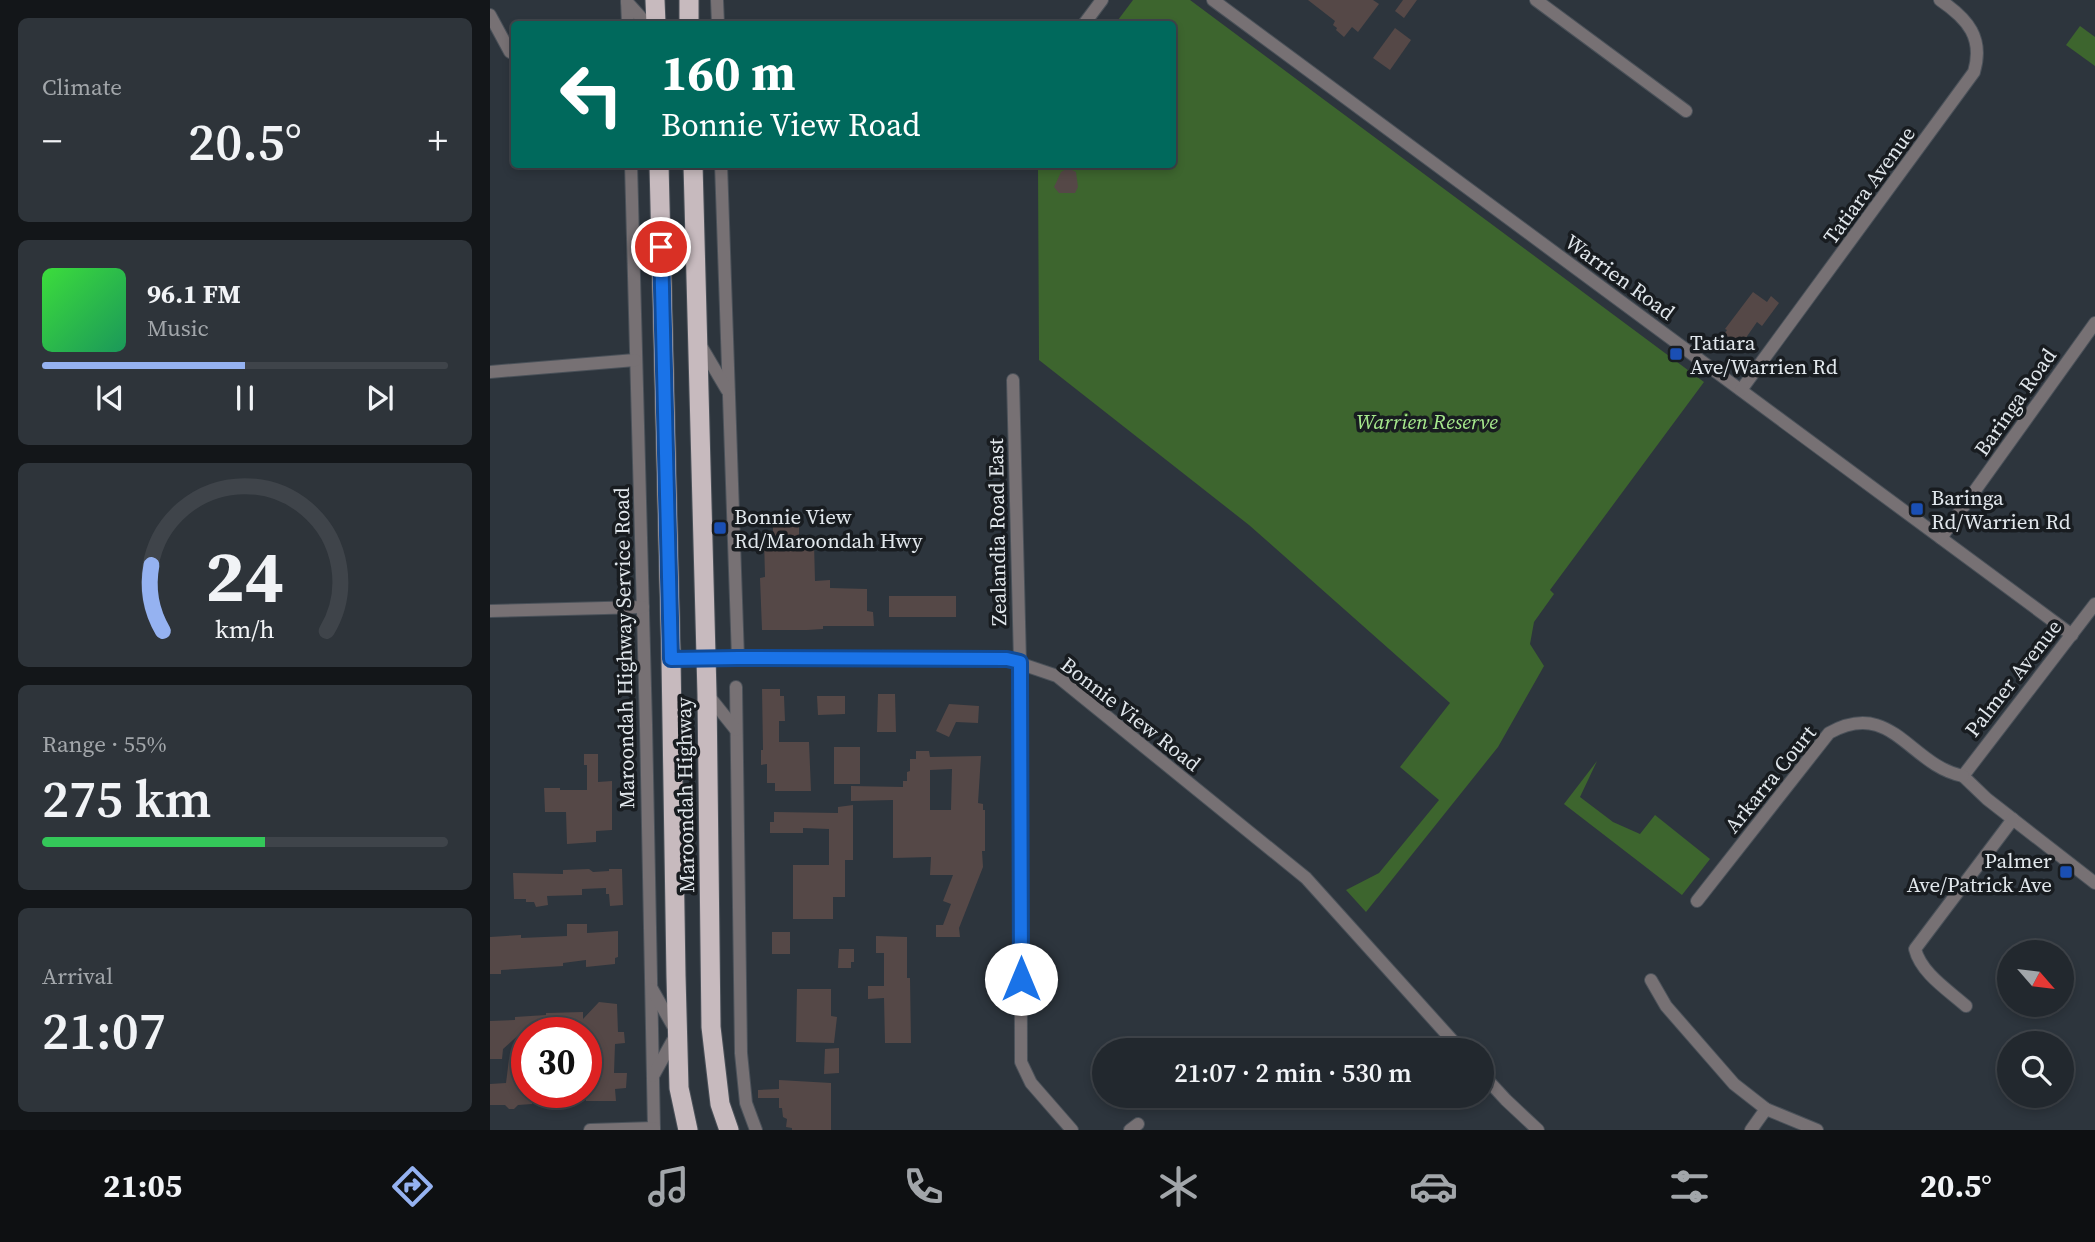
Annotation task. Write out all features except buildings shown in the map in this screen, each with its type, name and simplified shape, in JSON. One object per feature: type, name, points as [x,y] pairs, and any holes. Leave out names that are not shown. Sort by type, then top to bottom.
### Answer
[{"type":"highway","points":[[655,0],[656,21]]},
{"type":"highway","points":[[689,0],[689,21]]},
{"type":"highway","name":"Maroondah Highway","points":[[659,168],[677,1033],[679,1088],[688,1130]]},
{"type":"highway","name":"Maroondah Highway","points":[[693,168],[707,694],[711,1027],[720,1104],[729,1130]]},
{"type":"street","points":[[717,0],[718,21]]},
{"type":"street","points":[[1086,21],[1102,0]]},
{"type":"street","name":"Warrien Road","points":[[1213,0],[2071,635]]},
{"type":"street","points":[[1536,0],[1686,111]]},
{"type":"street","name":"Tatiara Avenue","points":[[1741,390],[1974,72],[1978,58],[1976,40],[1968,24],[1940,0]]},
{"type":"street","points":[[627,1],[628,21]]},
{"type":"street","points":[[627,1],[644,21]]},
{"type":"street","points":[[490,15],[510,52]]},
{"type":"street","name":"Maroondah Highway Service Road","points":[[631,168],[654,1129]]},
{"type":"street","points":[[721,168],[738,658]]},
{"type":"street","name":"Baringa Road","points":[[1941,538],[2095,323]]},
{"type":"street","points":[[699,342],[728,391]]},
{"type":"street","points":[[490,372],[635,360]]},
{"type":"street","name":"Zealandia Road East","points":[[1013,380],[1020,662],[1021,1062],[1031,1083],[1072,1130]]},
{"type":"street","name":"Palmer Avenue","points":[[1963,776],[2095,604]]},
{"type":"street","points":[[490,611],[643,607]]},
{"type":"street","name":"Bonnie View Road","points":[[671,659],[1007,659],[1056,676],[1306,878],[1450,1038]]},
{"type":"street","points":[[736,687],[741,1053],[746,1103],[756,1130]]},
{"type":"street","points":[[707,694],[736,730]]},
{"type":"street","name":"Arkarra Court","points":[[1697,901],[1829,733],[1858,724],[1884,726],[1941,769],[1963,776],[1973,788],[2095,883]]},
{"type":"street","points":[[1966,1006],[1917,960],[1915,948],[2012,818]]},
{"type":"street","points":[[1651,980],[1666,1006],[1734,1084],[1766,1109],[1817,1130]]},
{"type":"street","points":[[651,985],[677,1033],[653,1076]]},
{"type":"street","points":[[1494,1087],[1538,1130]]},
{"type":"street","points":[[1751,1130],[1766,1109]]},
{"type":"street","points":[[590,1130],[654,1129]]},
{"type":"green space","name":"Warrien Reserve","points":[[1133,0],[1190,0],[1704,382],[1550,590],[1554,594],[1534,622],[1530,644],[1544,666],[1498,747],[1366,912],[1346,890],[1379,873],[1439,800],[1400,767],[1450,703],[1249,525],[1039,360],[1038,168],[1176,168],[1176,21],[1117,21]]},
{"type":"green space","points":[[2080,26],[2095,37],[2095,66],[2066,45]]},
{"type":"green space","points":[[1597,761],[1580,797],[1613,822],[1640,834],[1655,815],[1710,859],[1682,895],[1564,804]]},
{"type":"place","name":"Tatiara Ave/Warrien Rd","points":[[1676,354]]},
{"type":"place","name":"Baringa Rd/Warrien Rd","points":[[1917,509]]},
{"type":"place","name":"Bonnie View Rd/Maroondah Hwy","points":[[720,528]]},
{"type":"place","name":"Palmer Ave/Patrick Ave","points":[[2066,872]]},
{"type":"route","points":[[661,247],[671,659],[1007,659],[1020,662],[1021,979]]}]
